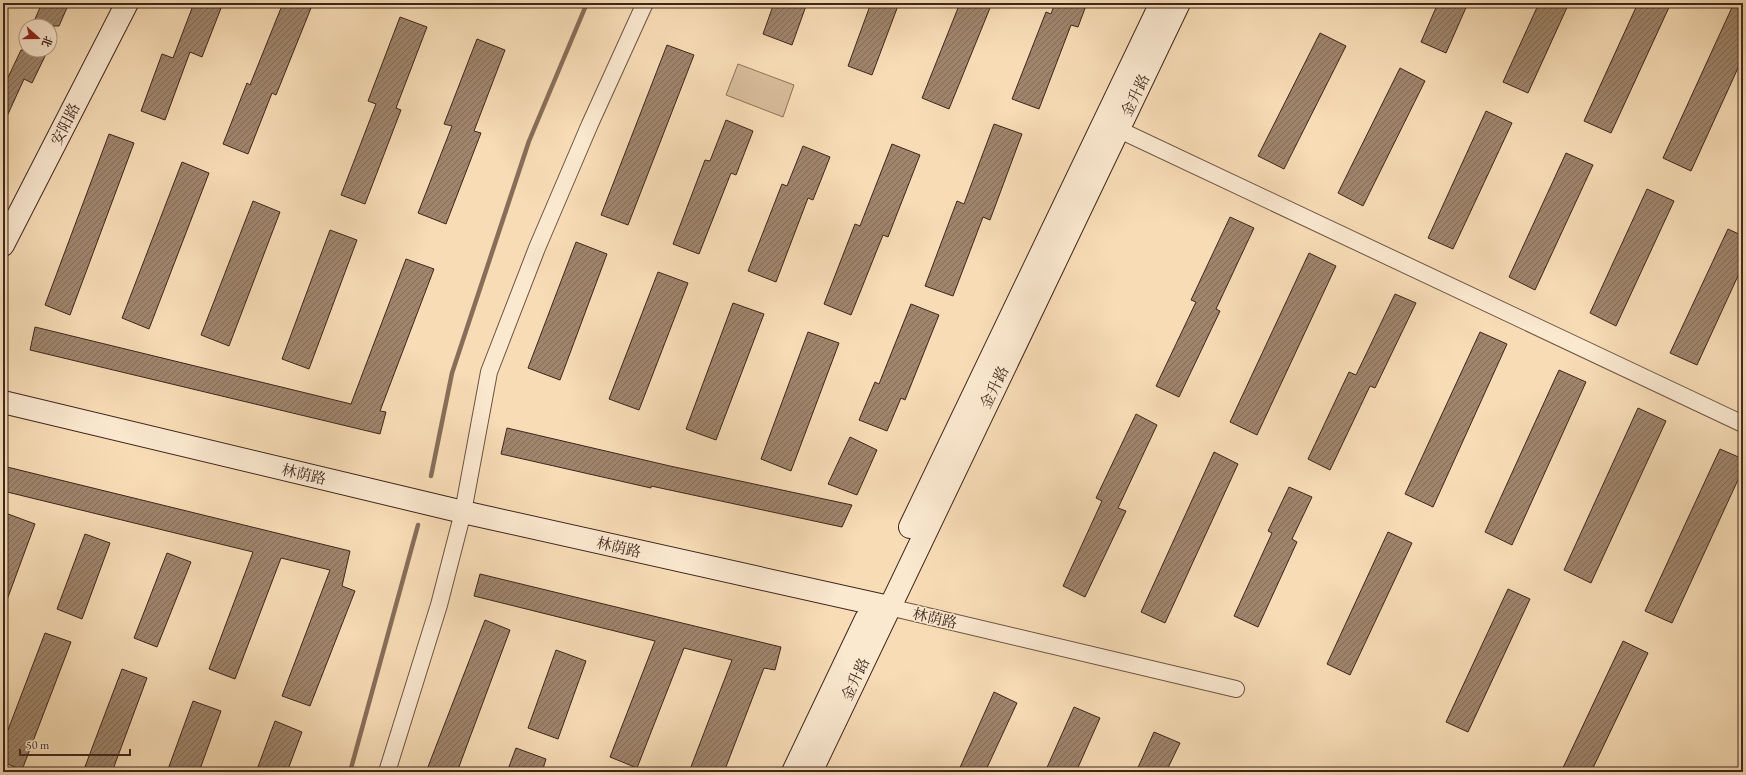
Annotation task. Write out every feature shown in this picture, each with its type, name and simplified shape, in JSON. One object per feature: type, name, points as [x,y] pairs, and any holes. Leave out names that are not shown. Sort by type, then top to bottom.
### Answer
[{"type":"main road","name":"安阳路","points":[[3,245],[127,3]]},
{"type":"main road","name":"金升路","points":[[1111,126],[1161,3]]},
{"type":"main road","name":"金升路","points":[[793,772],[881,605],[1111,126],[1179,3]]},
{"type":"main road","name":"林荫路","points":[[3,402],[463,512],[881,605]]},
{"type":"main road","name":"金升路","points":[[811,772],[881,605]]},
{"type":"street","points":[[387,772],[439,605],[463,512],[489,372],[537,248],[645,3]]},
{"type":"street","points":[[1111,126],[1743,424]]},
{"type":"street","name":"林荫路","points":[[881,605],[1236,689]]},
{"type":"shaded area","points":[[738,64],[794,85],[783,117],[726,95]]},
{"type":"building","points":[[42,3],[69,3],[59,26],[58,18],[35,18]]},
{"type":"building","points":[[194,3],[223,3],[202,57],[190,52],[165,120],[141,111],[162,54],[173,58]]},
{"type":"building","points":[[283,3],[313,3],[276,95],[272,93],[248,154],[223,144],[247,83],[250,85]]},
{"type":"building","points":[[774,3],[807,3],[792,45],[763,34]]},
{"type":"building","points":[[871,3],[899,3],[872,75],[848,66]]},
{"type":"building","points":[[960,3],[992,3],[949,109],[922,98]]},
{"type":"building","points":[[1055,3],[1087,3],[1078,27],[1071,25],[1039,109],[1012,99],[1046,12],[1051,14]]},
{"type":"building","points":[[1438,3],[1468,3],[1446,53],[1421,42]]},
{"type":"building","points":[[1539,3],[1569,3],[1528,93],[1503,82]]},
{"type":"building","points":[[1638,3],[1671,3],[1611,133],[1584,121]]},
{"type":"building","points":[[1734,3],[1743,3],[1743,57],[1691,171],[1663,158]]},
{"type":"building","points":[[400,17],[427,27],[396,108],[401,110],[365,204],[341,195],[376,104],[368,101]]},
{"type":"building","points":[[1320,33],[1346,46],[1284,169],[1258,156]]},
{"type":"building","points":[[477,39],[505,50],[474,131],[481,133],[446,224],[418,213],[452,126],[444,124]]},
{"type":"building","points":[[667,45],[694,55],[628,225],[601,215]]},
{"type":"building","points":[[18,56],[18,58],[44,58],[32,83],[24,79],[3,125],[3,88]]},
{"type":"building","points":[[1400,68],[1425,81],[1363,206],[1338,193]]},
{"type":"building","points":[[1486,111],[1512,123],[1453,249],[1428,238]]},
{"type":"building","points":[[726,120],[753,131],[736,175],[731,173],[699,254],[673,244],[705,160],[710,161]]},
{"type":"building","points":[[994,124],[1022,134],[990,220],[983,217],[953,296],[925,286],[957,201],[964,204]]},
{"type":"building","points":[[109,134],[134,143],[70,315],[45,305]]},
{"type":"building","points":[[892,144],[920,155],[888,237],[883,235],[851,315],[824,304],[855,224],[860,226]]},
{"type":"building","points":[[803,146],[830,157],[813,200],[808,198],[776,282],[748,271],[782,184],[787,186]]},
{"type":"building","points":[[1566,153],[1593,165],[1535,290],[1509,277]]},
{"type":"building","points":[[182,162],[209,173],[149,329],[122,318]]},
{"type":"building","points":[[1647,189],[1674,201],[1616,326],[1590,313]]},
{"type":"building","points":[[253,201],[280,212],[229,346],[201,335]]},
{"type":"building","points":[[1230,217],[1254,228],[1216,309],[1220,311],[1179,397],[1156,386],[1196,302],[1191,300]]},
{"type":"building","points":[[1728,229],[1743,236],[1743,265],[1697,365],[1670,353]]},
{"type":"building","points":[[330,230],[357,240],[309,369],[282,359]]},
{"type":"building","points":[[576,242],[607,254],[560,380],[528,368]]},
{"type":"building","points":[[1309,253],[1336,266],[1257,435],[1230,422]]},
{"type":"building","points":[[406,259],[434,269],[380,411],[386,412],[380,434],[30,350],[35,327],[351,404]]},
{"type":"building","points":[[658,272],[688,283],[639,410],[609,399]]},
{"type":"building","points":[[1395,294],[1416,303],[1375,388],[1370,386],[1330,470],[1308,459],[1349,372],[1356,375]]},
{"type":"building","points":[[733,303],[764,314],[716,440],[686,429]]},
{"type":"building","points":[[911,304],[939,315],[905,400],[901,398],[887,431],[859,420],[875,382],[879,384]]},
{"type":"building","points":[[808,332],[839,343],[791,471],[761,459]]},
{"type":"building","points":[[1480,332],[1507,344],[1433,507],[1405,494]]},
{"type":"building","points":[[1559,370],[1586,382],[1512,545],[1485,532]]},
{"type":"building","points":[[1638,408],[1666,421],[1591,583],[1564,570]]},
{"type":"building","points":[[1136,414],[1157,425],[1118,508],[1126,511],[1085,597],[1063,586],[1102,501],[1096,498]]},
{"type":"building","points":[[507,428],[670,466],[852,505],[842,527],[651,486],[651,488],[501,454]]},
{"type":"building","points":[[850,437],[877,450],[857,495],[828,484]]},
{"type":"building","points":[[1720,449],[1743,459],[1743,469],[1672,623],[1645,611]]},
{"type":"building","points":[[1214,452],[1238,464],[1165,623],[1141,612]]},
{"type":"building","points":[[3,466],[350,551],[342,586],[355,591],[310,706],[282,696],[330,570],[281,558],[235,679],[209,669],[253,552],[3,491]]},
{"type":"building","points":[[1289,487],[1312,497],[1292,539],[1297,542],[1258,627],[1234,616],[1272,533],[1268,531]]},
{"type":"building","points":[[8,514],[35,524],[4,608],[3,528]]},
{"type":"building","points":[[1388,532],[1412,543],[1350,675],[1327,664]]},
{"type":"building","points":[[85,534],[110,543],[82,619],[57,609]]},
{"type":"building","points":[[167,553],[191,562],[157,647],[134,638]]},
{"type":"building","points":[[480,574],[781,647],[775,670],[764,668],[724,772],[689,772],[732,660],[684,648],[637,768],[610,757],[655,641],[474,596]]},
{"type":"building","points":[[1508,589],[1530,599],[1468,732],[1446,722]]},
{"type":"building","points":[[485,620],[510,630],[457,772],[426,772]]},
{"type":"building","points":[[45,633],[71,642],[22,770],[3,762],[3,743]]},
{"type":"building","points":[[1623,641],[1648,653],[1591,772],[1561,772]]},
{"type":"building","points":[[556,650],[586,661],[558,739],[528,728]]},
{"type":"building","points":[[122,669],[147,678],[112,772],[83,772]]},
{"type":"building","points":[[994,692],[1017,703],[985,772],[958,772]]},
{"type":"building","points":[[193,701],[221,711],[199,772],[167,772]]},
{"type":"building","points":[[1074,707],[1100,718],[1076,772],[1045,772]]},
{"type":"building","points":[[275,721],[302,732],[287,772],[256,772]]},
{"type":"building","points":[[1154,732],[1180,743],[1166,772],[1136,772]]},
{"type":"building","points":[[516,748],[546,759],[542,772],[507,772]]},
{"type":"waterway","points":[[431,476],[452,373],[529,141],[587,3]]},
{"type":"waterway","points":[[350,772],[418,525]]}]
